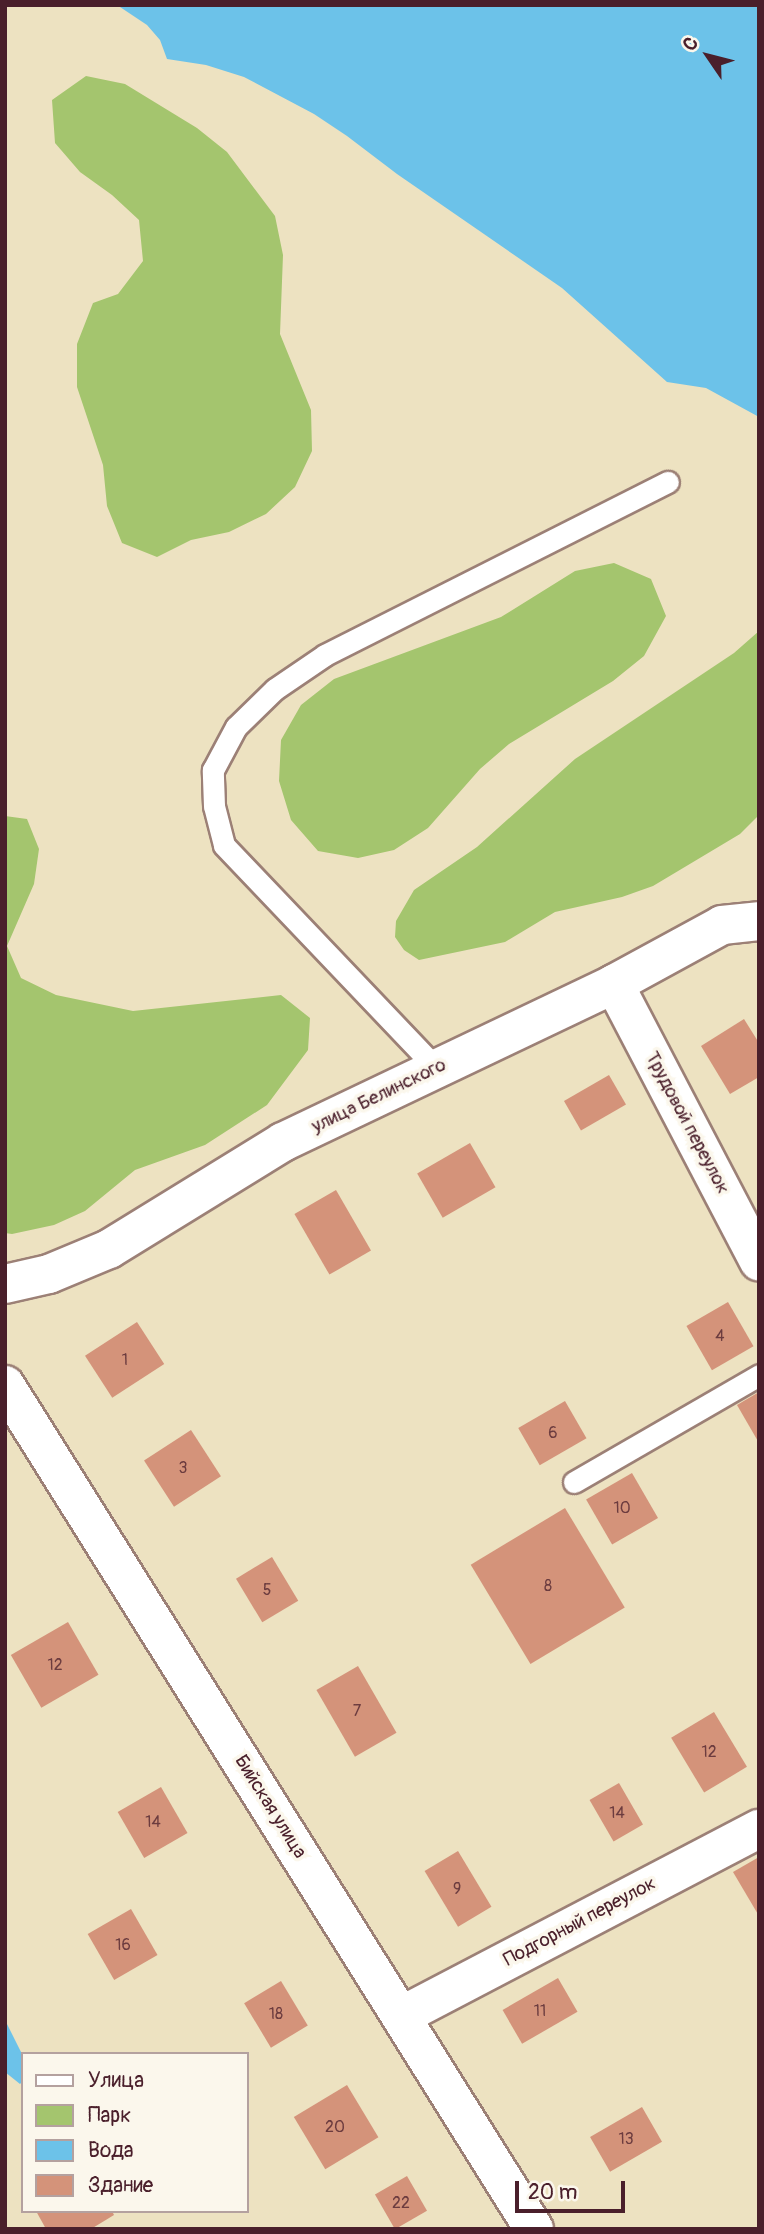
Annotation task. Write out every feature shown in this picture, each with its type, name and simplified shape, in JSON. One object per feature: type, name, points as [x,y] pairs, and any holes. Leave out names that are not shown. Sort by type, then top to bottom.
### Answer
[{"type":"street","name":"улица Белинского","points":[[5,1284],[49,1274],[109,1249],[284,1142],[614,984],[722,925],[759,921]]},
{"type":"street","name":"Трудовой переулок","points":[[614,984],[759,1261]]},
{"type":"street","name":"Бийская улица","points":[[5,1385],[534,2229]]},
{"type":"street","name":"Подгорный переулок","points":[[401,2016],[759,1829]]},
{"type":"lane","points":[[437,1069],[224,845],[214,806],[213,770],[236,727],[275,689],[325,655],[668,482]]},
{"type":"lane","points":[[574,1482],[759,1375]]},
{"type":"green space","points":[[86,76],[125,84],[197,128],[227,152],[275,216],[283,255],[280,334],[311,410],[312,451],[295,487],[266,514],[229,532],[191,540],[157,557],[122,543],[107,506],[103,465],[77,387],[77,344],[93,303],[118,294],[143,261],[139,220],[112,195],[80,172],[55,143],[52,100]]},
{"type":"green space","points":[[614,563],[651,579],[666,616],[644,656],[613,681],[509,744],[480,769],[428,828],[394,850],[358,858],[318,851],[291,820],[279,781],[281,740],[301,705],[334,679],[501,617],[575,571]]},
{"type":"green space","points":[[759,631],[759,815],[740,834],[653,886],[622,897],[555,912],[505,942],[419,960],[404,950],[395,937],[396,921],[414,890],[477,847],[575,759],[734,653]]},
{"type":"green space","points":[[5,816],[27,819],[39,849],[34,884],[7,946],[21,978],[56,995],[133,1011],[281,995],[310,1018],[308,1050],[267,1105],[205,1145],[135,1170],[85,1211],[54,1225],[12,1234],[5,1233]]},
{"type":"water","points":[[117,5],[759,5],[759,417],[706,388],[667,382],[562,288],[397,174],[347,136],[314,114],[244,77],[206,65],[167,59],[160,40],[147,25]]},
{"type":"water","points":[[5,2020],[21,2052],[21,2083],[5,2072]]},
{"type":"building","points":[[744,1019],[759,1043],[759,1077],[730,1094],[701,1046]]},
{"type":"building","points":[[609,1075],[626,1104],[581,1130],[564,1101]]},
{"type":"building","points":[[470,1143],[496,1187],[443,1218],[417,1174]]},
{"type":"building","points":[[336,1190],[371,1251],[329,1275],[294,1214]]},
{"type":"building","points":[[728,1302],[754,1346],[712,1370],[686,1326]]},
{"type":"building","points":[[137,1322],[164,1364],[112,1398],[85,1356]]},
{"type":"building","points":[[759,1392],[759,1443],[737,1405]]},
{"type":"building","points":[[565,1401],[586,1438],[540,1465],[518,1428]]},
{"type":"building","points":[[191,1430],[221,1476],[174,1507],[144,1460]]},
{"type":"building","points":[[632,1473],[658,1518],[612,1545],[586,1500]]},
{"type":"building","points":[[565,1508],[625,1607],[530,1664],[471,1565]]},
{"type":"building","points":[[272,1557],[298,1601],[262,1622],[236,1579]]},
{"type":"building","points":[[68,1622],[98,1675],[41,1708],[11,1655]]},
{"type":"building","points":[[358,1666],[396,1733],[355,1757],[316,1690]]},
{"type":"building","points":[[714,1712],[747,1767],[704,1793],[671,1738]]},
{"type":"building","points":[[619,1783],[643,1825],[614,1842],[590,1800]]},
{"type":"building","points":[[161,1787],[188,1833],[144,1858],[118,1812]]},
{"type":"building","points":[[458,1851],[491,1907],[458,1927],[425,1871]]},
{"type":"building","points":[[759,1857],[759,1916],[733,1872]]},
{"type":"building","points":[[131,1909],[158,1955],[114,1980],[88,1934]]},
{"type":"building","points":[[558,1978],[578,2012],[522,2044],[503,2010]]},
{"type":"building","points":[[281,1981],[308,2026],[271,2048],[244,2003]]},
{"type":"building","points":[[347,2085],[378,2137],[325,2169],[294,2117]]},
{"type":"building","points":[[642,2107],[662,2142],[610,2172],[590,2137]]},
{"type":"building","points":[[407,2176],[427,2211],[395,2229],[375,2194]]},
{"type":"building","points":[[37,2213],[114,2215],[91,2229],[46,2229]]}]
